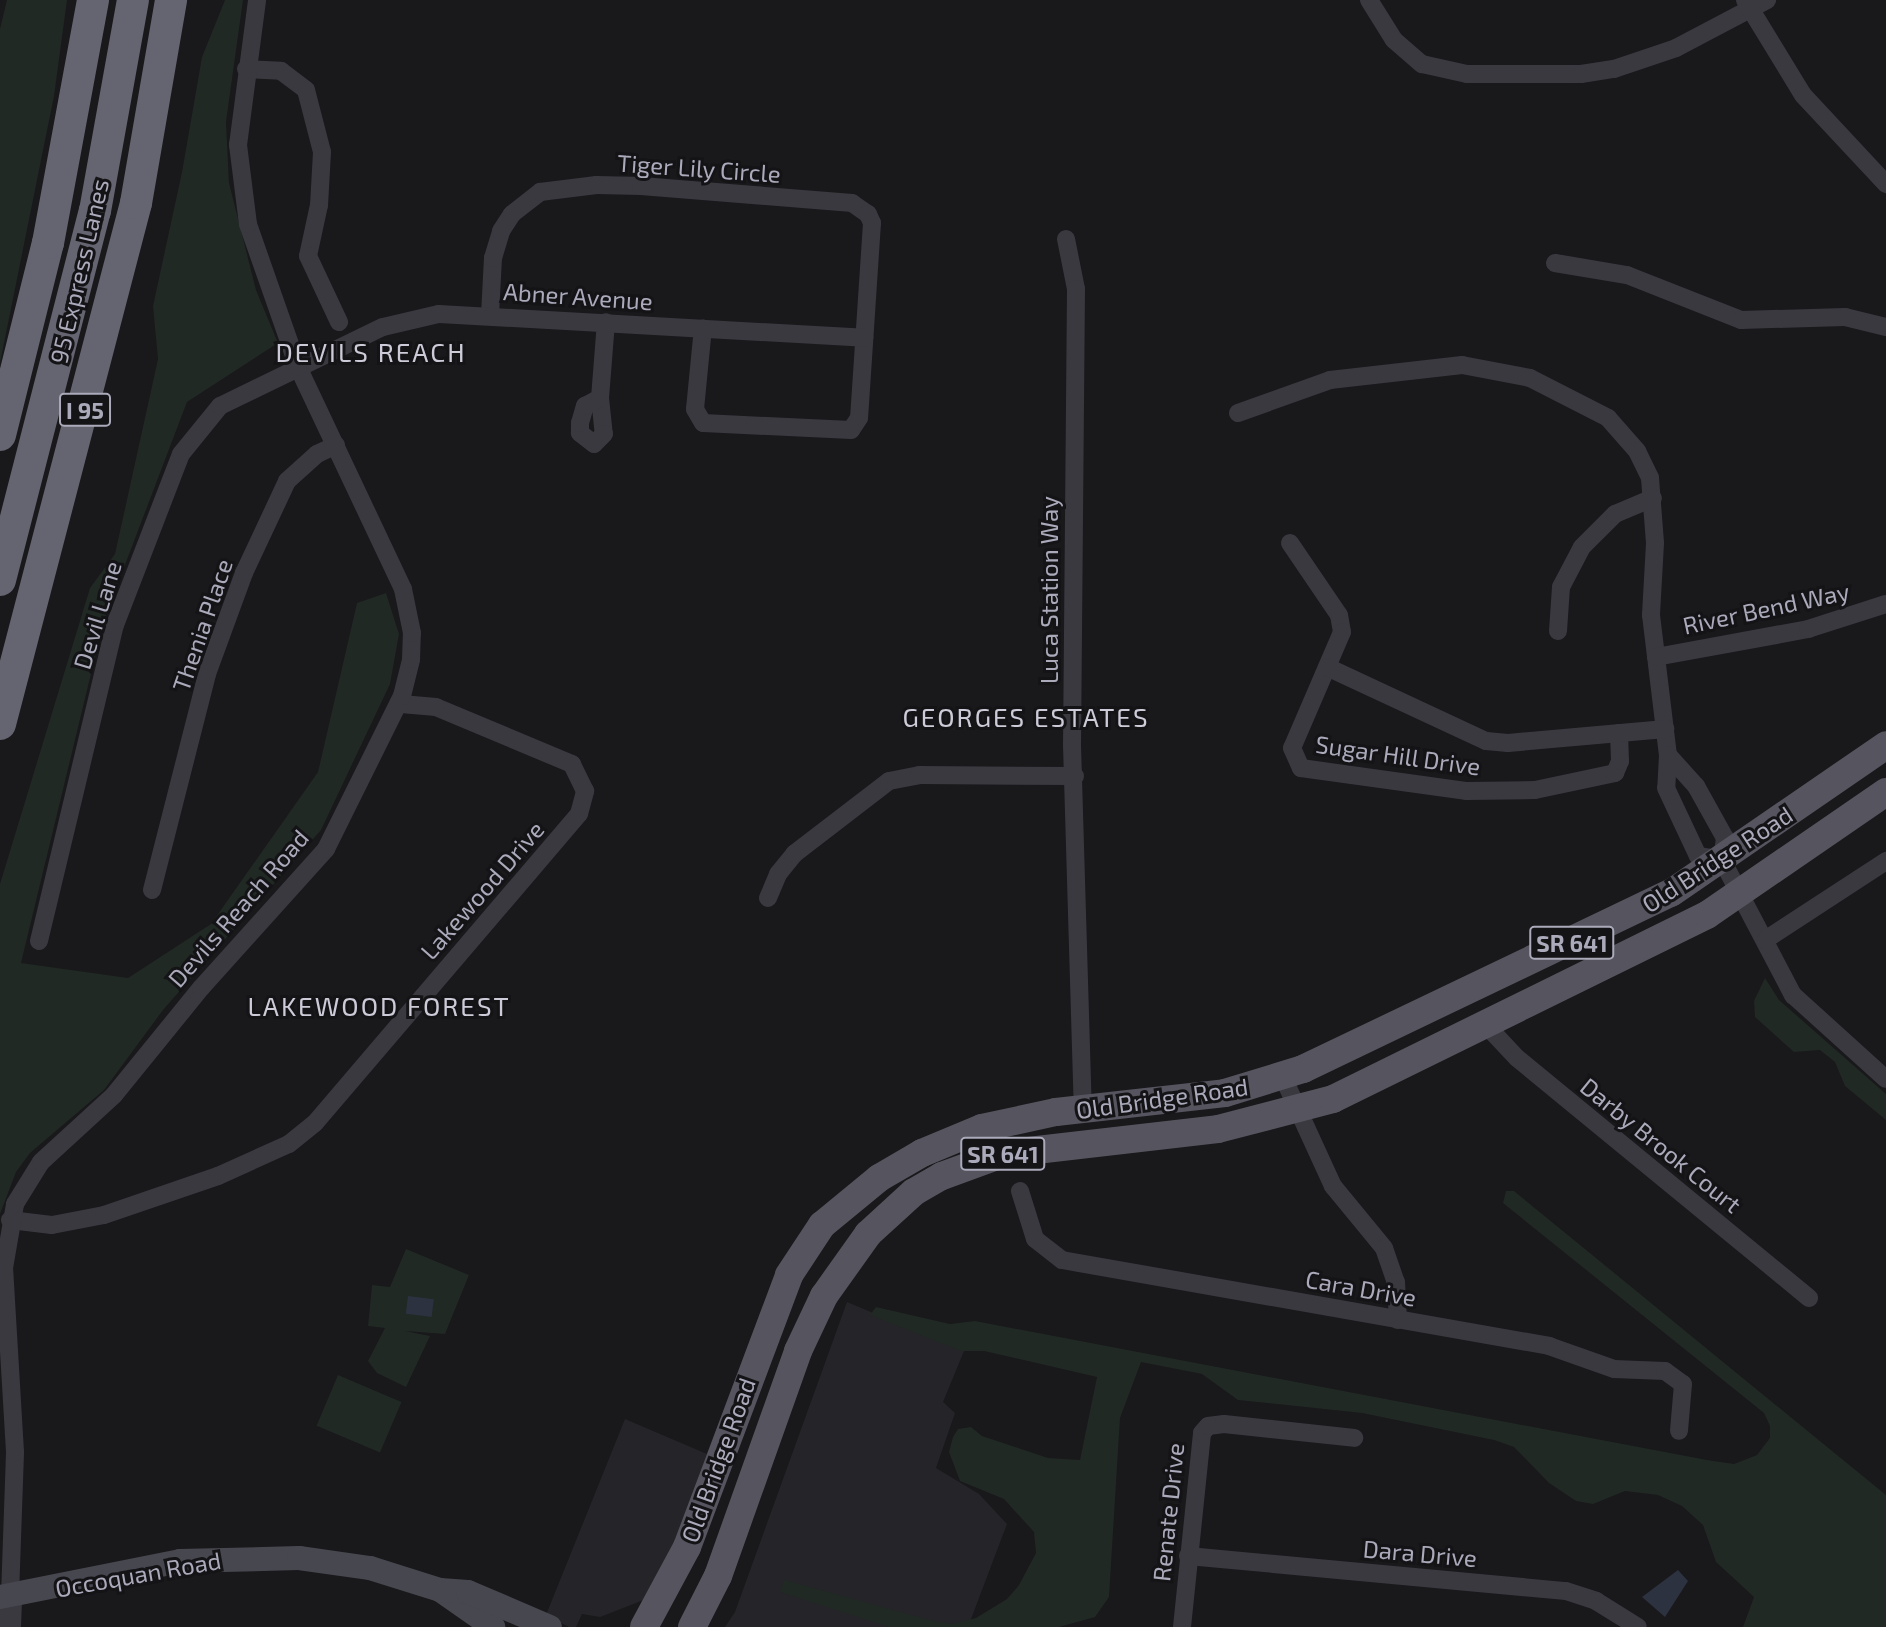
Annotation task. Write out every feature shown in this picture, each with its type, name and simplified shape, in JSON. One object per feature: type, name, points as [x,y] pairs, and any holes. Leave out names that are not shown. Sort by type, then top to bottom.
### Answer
[{"type":"highway","points":[[0,435],[48,243],[93,0]]},
{"type":"highway","name":"95 Express Lanes","points":[[0,580],[95,211],[133,0]]},
{"type":"highway","name":"I 95","points":[[0,724],[133,216],[171,0]]},
{"type":"main road","name":"Old Bridge Road","points":[[644,1627],[687,1547],[764,1336],[802,1252],[836,1211],[878,1178],[958,1136],[1023,1118],[1225,1093],[1283,1077],[1619,922],[1722,860],[1886,744]]},
{"type":"main road","name":"Old Bridge Road","points":[[692,1627],[718,1576],[798,1351],[824,1296],[868,1234],[889,1211],[942,1176],[1002,1154],[1218,1129],[1297,1111],[1333,1099],[1643,950],[1740,893],[1886,792]]},
{"type":"main road","points":[[764,1336],[798,1351]]},
{"type":"main road","name":"Occoquan Road","points":[[5,1596],[180,1561],[261,1556],[370,1568],[440,1590],[468,1592],[550,1627]]},
{"type":"main road","name":"Occoquan Road","points":[[440,1590],[493,1627]]},
{"type":"street","name":"Devils Reach Road","points":[[9,1627],[5,1596],[15,1452],[4,1268],[10,1220],[24,1186],[41,1162],[114,1095],[201,988],[323,854],[398,704],[411,659],[407,603],[298,367],[258,262],[243,198],[238,145],[257,0]]},
{"type":"street","points":[[1369,0],[1394,40],[1422,64],[1468,74],[1581,74],[1614,69],[1676,48],[1747,5],[1767,0]]},
{"type":"street","points":[[1747,5],[1804,95],[1886,184]]},
{"type":"street","points":[[246,68],[281,71],[306,90],[322,152],[319,205],[308,256],[339,322]]},
{"type":"street","name":"Tiger Lily Circle","points":[[490,315],[495,248],[500,231],[524,201],[540,192],[568,188],[641,186],[861,208],[872,223],[859,418],[851,430],[711,426],[698,417],[695,409],[703,328]]},
{"type":"street","name":"Luca Station Way","points":[[1066,239],[1076,289],[1074,776],[1083,1110]]},
{"type":"street","points":[[1555,263],[1627,275],[1741,320],[1844,317],[1886,327]]},
{"type":"street","name":"Abner Avenue","points":[[298,367],[411,319],[490,315],[864,338]]},
{"type":"street","points":[[600,398],[606,322]]},
{"type":"street","points":[[1238,413],[1329,380],[1462,365],[1530,378],[1588,405],[1624,433],[1645,466],[1653,498],[1651,615],[1668,755],[1666,788],[1698,856],[1722,860]]},
{"type":"street","name":"Devil Lane","points":[[39,941],[116,625],[181,454],[220,406],[298,367]]},
{"type":"street","name":"Thenia Place","points":[[152,890],[207,674],[244,573],[287,481],[317,454],[336,445]]},
{"type":"street","points":[[1558,631],[1561,587],[1581,547],[1615,514],[1653,498]]},
{"type":"street","name":"Sugar Hill Drive","points":[[1290,542],[1341,621],[1338,644],[1292,748],[1301,768],[1467,791],[1535,790],[1615,773],[1620,761],[1619,733]]},
{"type":"street","name":"River Bend Way","points":[[1656,657],[1808,629],[1886,604]]},
{"type":"street","points":[[1327,667],[1486,740],[1508,743],[1665,729]]},
{"type":"street","name":"Lakewood Drive","points":[[10,1220],[60,1224],[104,1215],[218,1176],[289,1144],[315,1123],[579,814],[585,791],[572,764],[436,707],[398,704]]},
{"type":"street","points":[[1668,755],[1696,786],[1725,838],[1722,860],[1781,976],[1799,1002],[1886,1079]]},
{"type":"street","points":[[768,898],[778,874],[794,854],[889,780],[919,775],[1074,776]]},
{"type":"street","points":[[1765,940],[1886,861]]},
{"type":"street","name":"Darby Brook Court","points":[[1486,1025],[1517,1058],[1809,1298]]},
{"type":"street","points":[[1283,1077],[1333,1186],[1384,1248],[1396,1282],[1398,1320]]},
{"type":"street","name":"Cara Drive","points":[[1020,1191],[1035,1239],[1062,1260],[1561,1348],[1614,1369],[1665,1371],[1683,1384],[1679,1431]]},
{"type":"street","name":"Renate Drive","points":[[1182,1627],[1198,1444],[1208,1426],[1354,1438]]},
{"type":"street","name":"Dara Drive","points":[[1188,1556],[1566,1591],[1596,1601],[1638,1627]]},
{"type":"shaded area","points":[[7,0],[67,0],[54,96],[0,363],[0,29]]},
{"type":"shaded area","points":[[225,0],[243,0],[226,122],[229,183],[256,290],[278,343],[187,402],[104,620],[21,963],[128,978],[211,924],[318,772],[357,603],[386,593],[399,634],[390,684],[321,830],[163,1010],[104,1090],[30,1153],[16,1172],[0,1214],[0,884],[90,588],[115,554],[158,359],[153,306],[182,172],[202,57]]},
{"type":"shaded area","points":[[1765,978],[1779,1000],[1886,1094],[1886,1120],[1845,1086],[1835,1062],[1820,1050],[1794,1052],[1755,1017],[1754,1001]]},
{"type":"shaded area","points":[[1506,1191],[1514,1191],[1886,1495],[1886,1627],[1743,1627],[1754,1597],[1716,1562],[1703,1525],[1682,1506],[1658,1495],[1625,1491],[1593,1504],[1576,1501],[1549,1483],[1514,1447],[1494,1440],[1362,1413],[1238,1400],[1202,1374],[1141,1362],[1120,1418],[1109,1597],[1095,1617],[1059,1627],[889,1627],[780,1592],[784,1580],[933,1621],[952,1624],[976,1618],[1007,1599],[1019,1585],[1036,1553],[1034,1532],[1004,1499],[960,1481],[949,1452],[958,1429],[971,1427],[982,1436],[1048,1458],[1080,1460],[1097,1377],[984,1351],[961,1351],[870,1315],[876,1307],[950,1324],[975,1321],[1707,1460],[1734,1464],[1757,1455],[1770,1438],[1770,1426],[1764,1413],[1503,1203]]},
{"type":"shaded area","points":[[406,1249],[469,1275],[445,1334],[405,1331],[430,1336],[406,1387],[377,1373],[368,1361],[385,1328],[368,1326],[372,1285],[390,1287]]},
{"type":"shaded area","points":[[847,1302],[964,1351],[943,1402],[955,1413],[936,1468],[979,1494],[1007,1524],[968,1627],[725,1627],[735,1612]]},
{"type":"shaded area","points":[[338,1375],[402,1402],[380,1453],[317,1426]]},
{"type":"shaded area","points":[[625,1419],[707,1454],[654,1596],[600,1617],[582,1614],[576,1627],[569,1627],[546,1615]]},
{"type":"water","points":[[408,1296],[434,1299],[432,1317],[406,1314]]},
{"type":"water","points":[[1678,1570],[1688,1581],[1665,1617],[1642,1597]]},
{"type":"district","name":"DEVILS REACH","points":[[371,352]]},
{"type":"district","name":"GEORGES ESTATES","points":[[1026,717]]},
{"type":"district","name":"LAKEWOOD FOREST","points":[[379,1006]]}]
